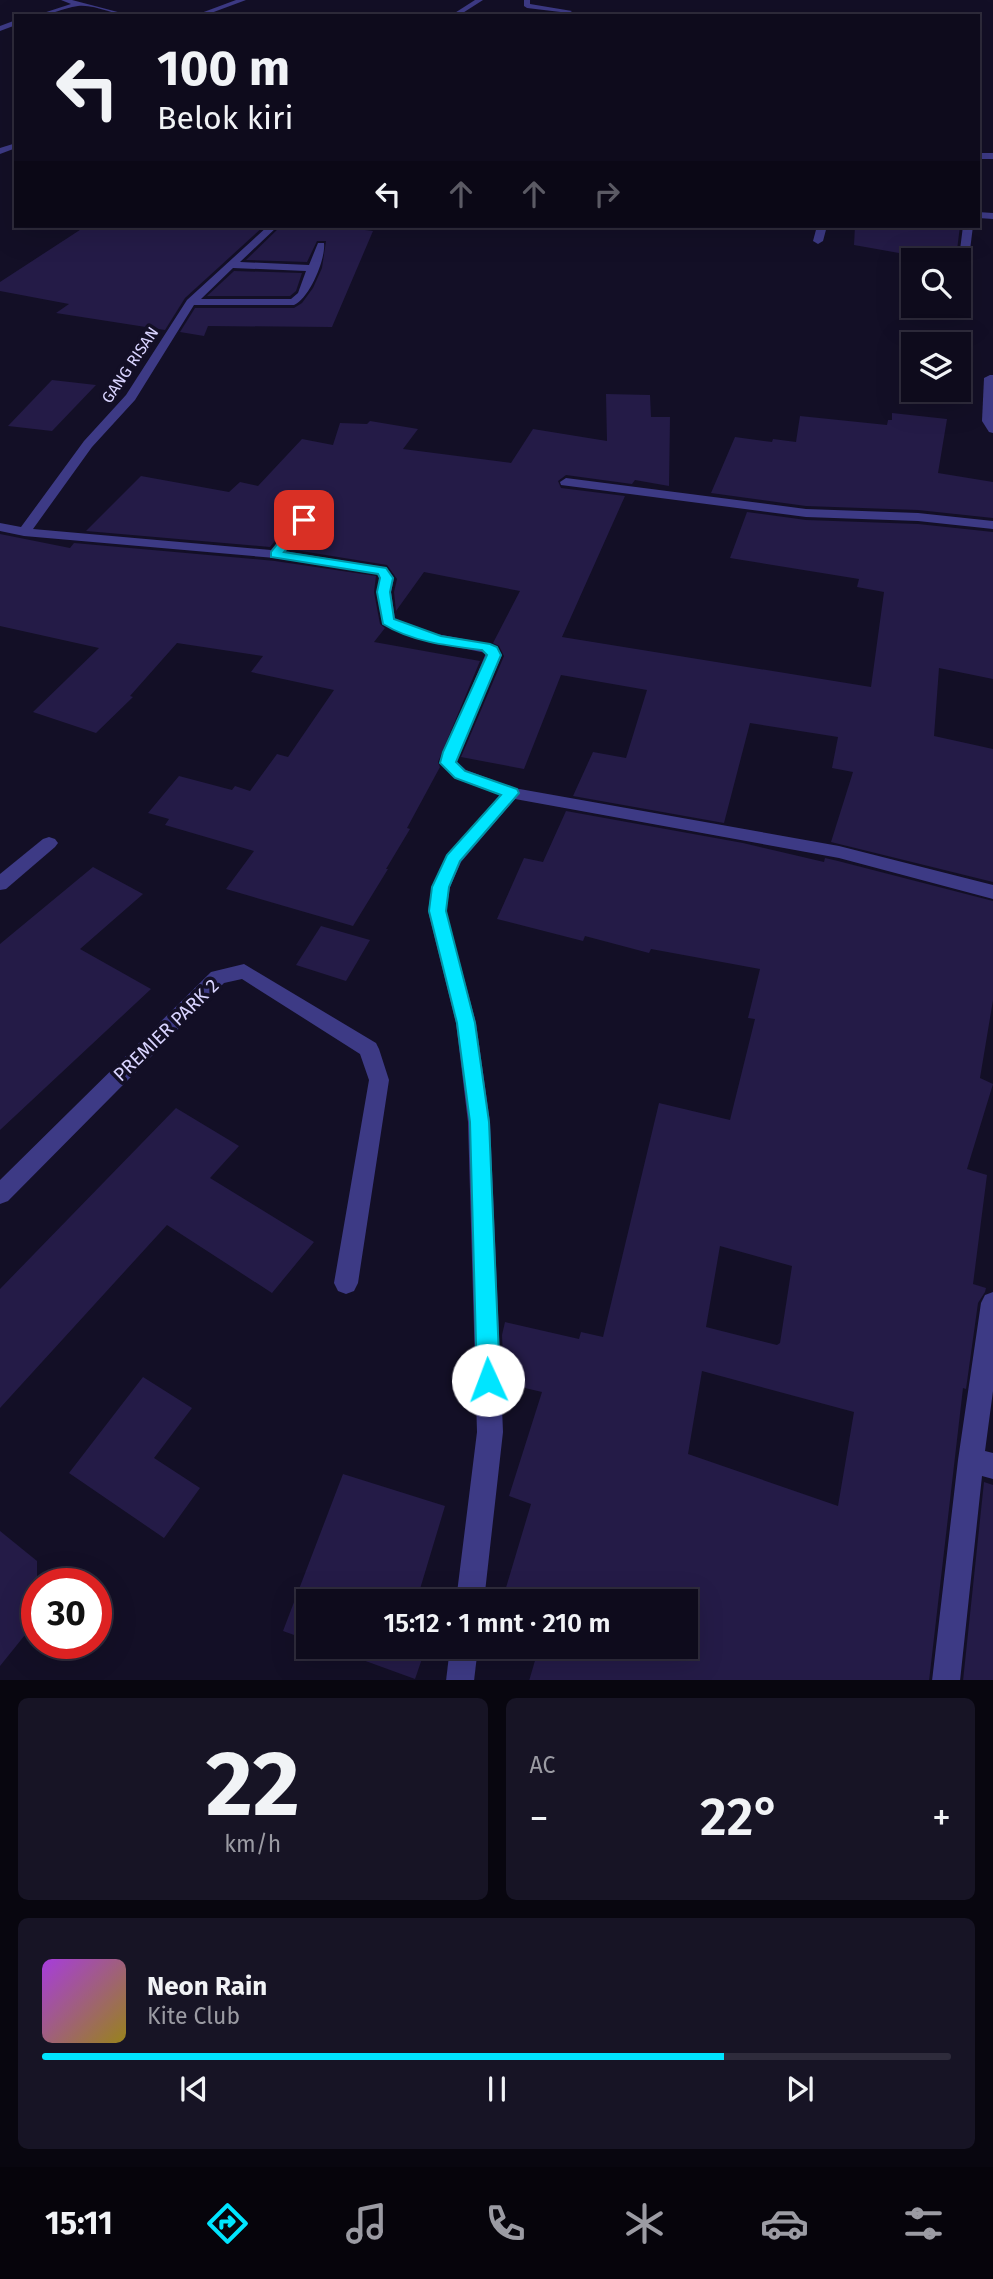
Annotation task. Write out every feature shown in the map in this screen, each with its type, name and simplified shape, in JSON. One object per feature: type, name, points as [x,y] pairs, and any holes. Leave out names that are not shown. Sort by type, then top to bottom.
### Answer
[{"type":"street","points":[[64,0],[121,14]]},
{"type":"street","points":[[202,14],[243,0]]},
{"type":"street","points":[[466,0],[479,1]]},
{"type":"street","points":[[527,0],[527,6],[569,10]]},
{"type":"street","points":[[456,14],[479,1]]},
{"type":"street","points":[[44,14],[78,4]]},
{"type":"street","name":"GANG RISAN","points":[[24,532],[88,444],[131,397],[191,302],[271,228]]},
{"type":"street","points":[[818,241],[821,228]]},
{"type":"street","points":[[965,248],[968,228]]},
{"type":"street","points":[[191,302],[294,302],[303,294],[321,245]]},
{"type":"street","points":[[230,265],[314,268]]},
{"type":"street","points":[[990,378],[988,421],[993,429]]},
{"type":"street","points":[[566,482],[806,513],[918,517],[993,525]]},
{"type":"street","points":[[275,554],[318,502]]},
{"type":"street","points":[[0,527],[24,532],[275,554],[382,571],[387,578],[384,592],[388,621],[397,627],[439,640],[492,650],[494,655],[450,752],[448,763],[460,775],[511,793],[839,852],[993,892]]},
{"type":"street","points":[[471,1589],[490,1432],[480,1122],[466,1023],[437,911],[441,887],[453,859],[511,793]]},
{"type":"street","points":[[0,884],[49,843]]},
{"type":"street","name":"PREMIER PARK 2","points":[[0,1194],[218,976],[244,971],[369,1049],[379,1080],[346,1283]]},
{"type":"street","points":[[946,1680],[982,1463],[993,1303]]},
{"type":"street","points":[[460,1680],[463,1659]]},
{"type":"building","points":[[83,228],[262,228],[185,298],[165,330],[56,313],[69,304],[0,291],[0,282]]},
{"type":"building","points":[[279,228],[349,228],[373,231],[332,327],[208,326],[204,336],[180,332],[195,308],[294,308],[302,303],[313,288],[322,268],[326,241],[317,241],[307,262],[246,260]]},
{"type":"building","points":[[855,228],[960,228],[957,248],[901,248],[901,253],[854,245]]},
{"type":"building","points":[[234,271],[302,273],[296,291],[290,296],[207,296]]},
{"type":"building","points":[[52,380],[96,385],[52,431],[8,426]]},
{"type":"building","points":[[606,394],[650,395],[651,417],[670,417],[669,486],[635,480],[632,484],[566,475],[558,481],[561,488],[625,496],[562,637],[871,687],[884,592],[857,587],[859,579],[730,558],[747,512],[806,520],[918,524],[993,532],[993,679],[939,668],[934,736],[993,749],[993,882],[831,842],[853,772],[832,768],[838,737],[750,723],[724,823],[573,796],[593,752],[626,758],[647,690],[561,675],[524,769],[461,757],[504,656],[499,646],[493,643],[520,591],[424,572],[396,611],[394,592],[397,579],[387,565],[289,549],[325,507],[323,496],[311,497],[270,547],[86,531],[141,476],[229,492],[240,482],[258,486],[302,439],[333,445],[340,423],[367,424],[370,421],[418,429],[403,449],[511,463],[533,429],[607,441]]},
{"type":"building","points":[[892,413],[947,419],[938,473],[993,482],[993,518],[918,510],[806,506],[711,493],[735,437],[796,442],[800,416],[887,425],[888,420],[892,420]]},
{"type":"building","points":[[0,534],[70,548],[74,543],[275,561],[376,576],[374,592],[380,624],[385,628],[374,642],[480,661],[438,762],[440,767],[407,828],[410,829],[353,926],[226,889],[254,851],[165,825],[169,819],[148,813],[179,776],[232,790],[235,786],[250,791],[277,754],[288,757],[334,690],[251,672],[263,656],[177,643],[130,696],[133,697],[96,733],[33,712],[99,648],[0,626]]},
{"type":"building","points":[[566,811],[743,843],[824,862],[825,858],[993,901],[993,1000],[980,1078],[993,1084],[967,1169],[987,1175],[973,1284],[986,1288],[978,1303],[966,1389],[963,1388],[929,1680],[529,1680],[535,1659],[698,1659],[698,1589],[506,1589],[531,1504],[509,1496],[542,1392],[504,1383],[502,1335],[505,1322],[579,1339],[581,1332],[603,1337],[659,1103],[730,1120],[755,1019],[748,1018],[760,969],[651,949],[649,953],[585,936],[583,941],[497,919],[524,858],[543,862]],"holes":[[[720,1246],[792,1266],[780,1343],[777,1345],[706,1327]],[[702,1371],[854,1412],[838,1506],[688,1454]]]},
{"type":"building","points":[[93,867],[143,894],[80,949],[151,989],[0,1130],[0,944]]},
{"type":"building","points":[[321,926],[370,940],[346,981],[296,965]]},
{"type":"building","points":[[176,1108],[239,1146],[210,1178],[314,1242],[272,1293],[167,1225],[0,1408],[0,1289]]},
{"type":"building","points":[[143,1377],[192,1408],[154,1458],[200,1488],[164,1538],[69,1473]]},
{"type":"building","points":[[343,1474],[445,1506],[420,1589],[299,1589]]},
{"type":"building","points":[[984,1482],[993,1485],[993,1680],[963,1680]]},
{"type":"building","points":[[0,1531],[37,1561],[37,1568],[21,1568],[21,1640],[0,1666]]},
{"type":"building","points":[[296,1597],[296,1636],[283,1631]]},
{"type":"building","points":[[360,1659],[422,1659],[415,1679]]},
{"type":"route","points":[[304,520],[275,554],[382,571],[387,578],[384,592],[388,621],[397,627],[439,640],[485,647],[492,650],[494,655],[450,752],[448,763],[452,770],[460,775],[511,793],[453,859],[441,887],[437,911],[466,1023],[480,1122],[488,1380]]}]
